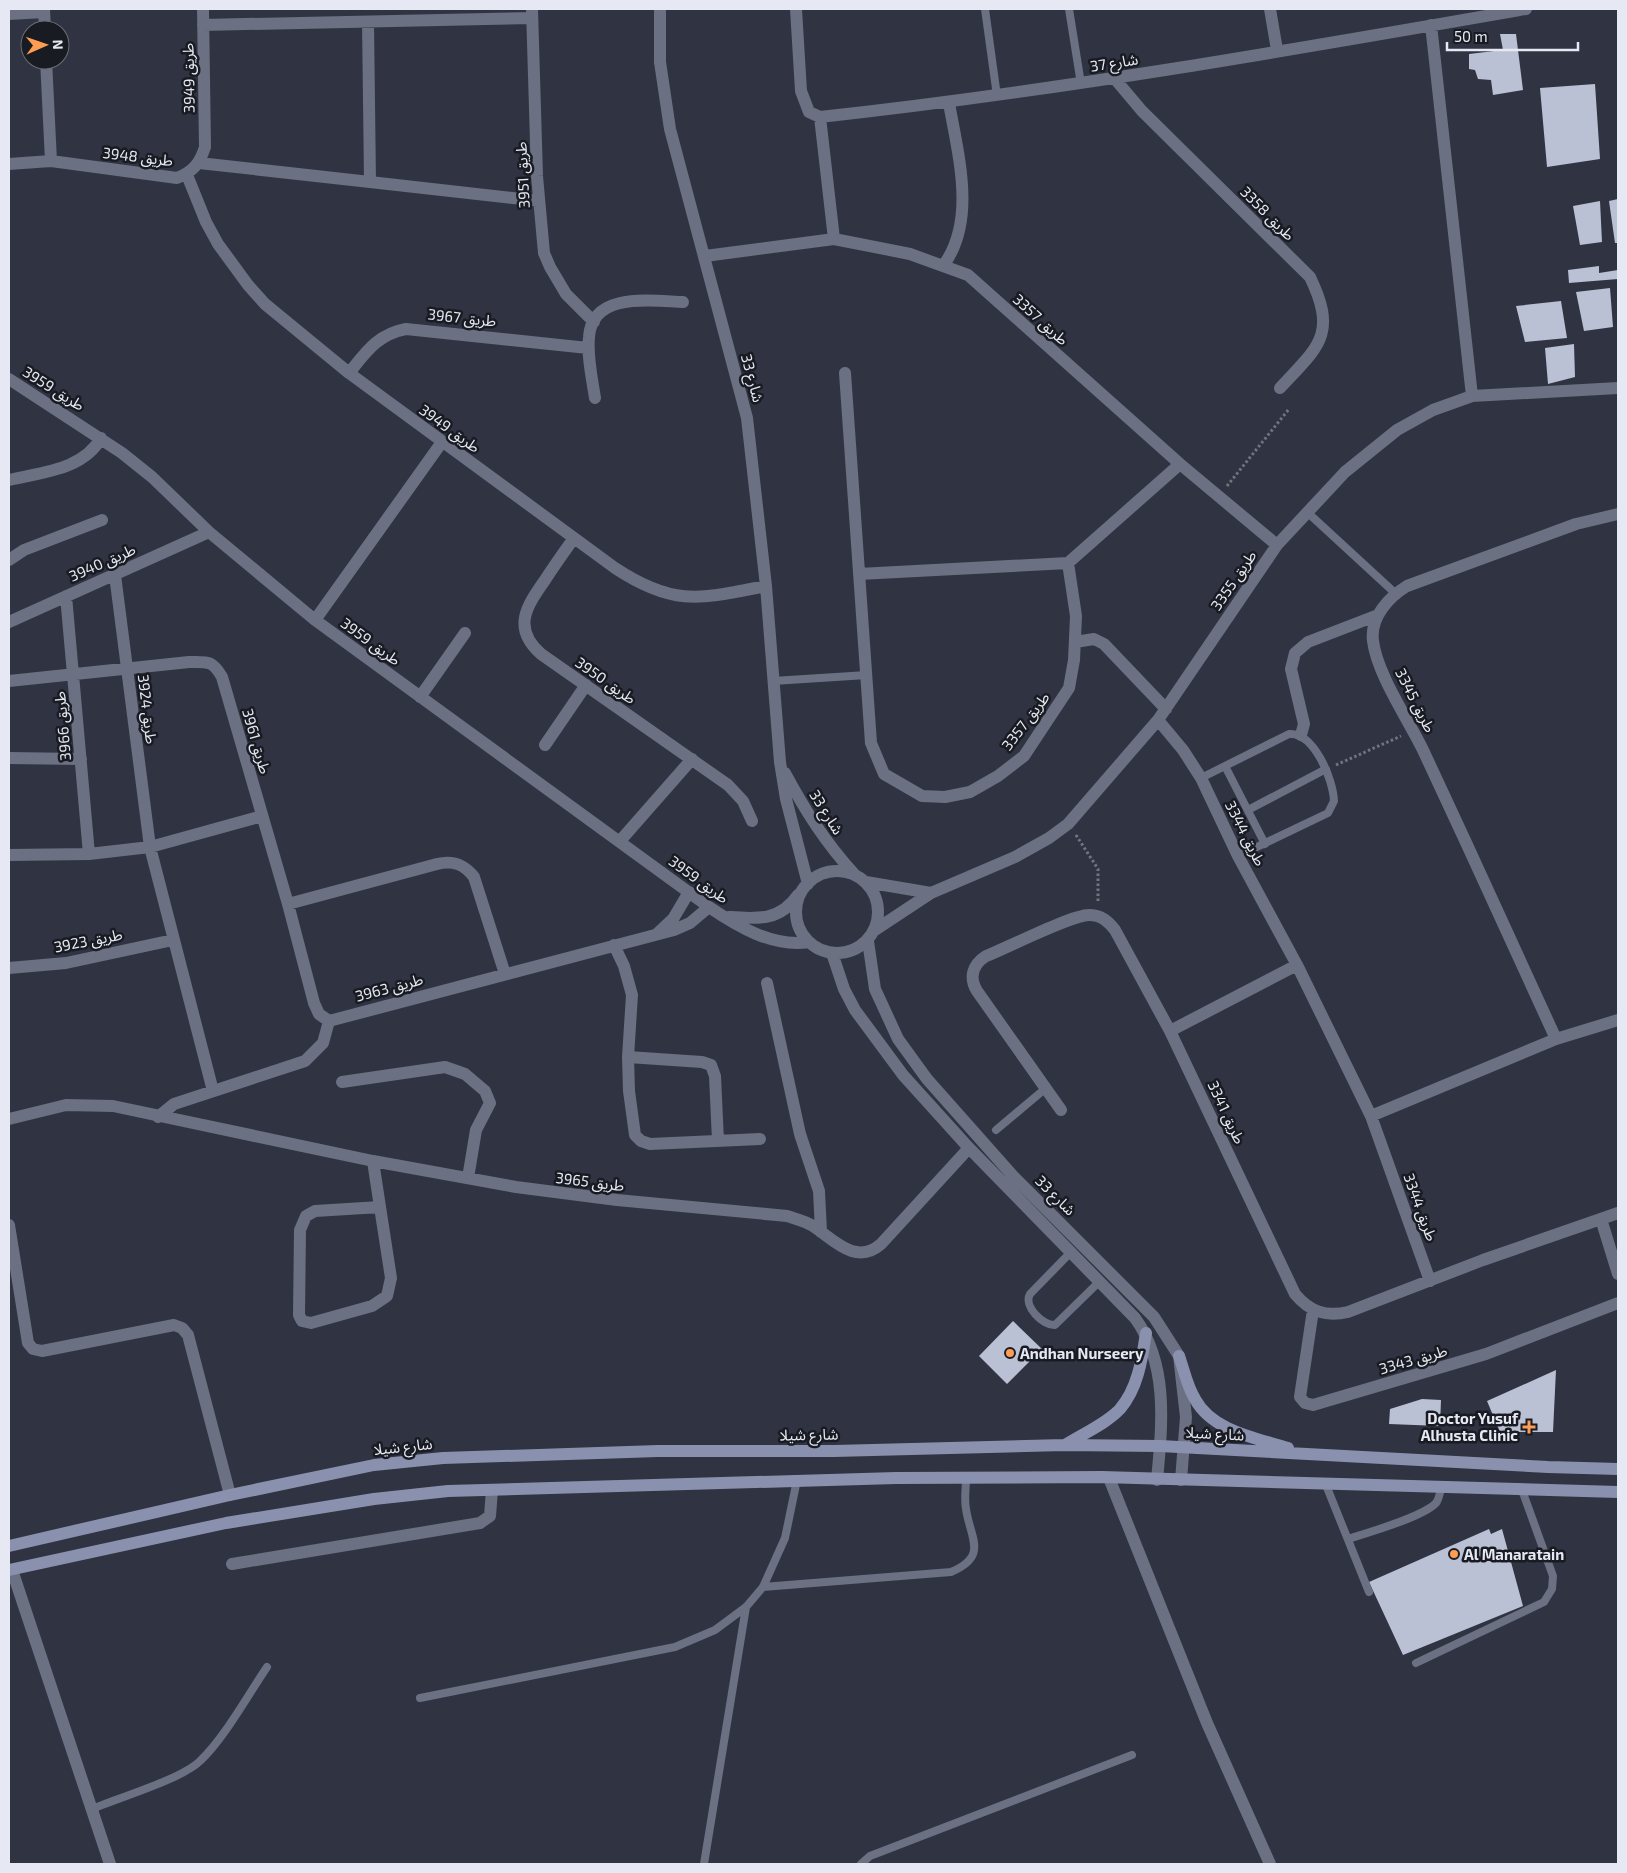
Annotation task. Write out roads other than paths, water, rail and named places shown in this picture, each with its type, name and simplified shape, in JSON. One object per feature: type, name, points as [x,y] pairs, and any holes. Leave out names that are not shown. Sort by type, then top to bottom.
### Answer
[{"type":"main road","points":[[1064,1445],[1120,1409],[1130,1394],[1138,1374],[1146,1333]]},
{"type":"main road","points":[[1179,1356],[1195,1400],[1209,1417],[1226,1428],[1304,1454]]},
{"type":"main road","name":"شارع شيلا","points":[[9,1546],[230,1495],[374,1465],[443,1458],[658,1451],[834,1451],[1064,1445],[1185,1447],[1618,1469]]},
{"type":"main road","points":[[10,1570],[226,1523],[374,1499],[448,1492],[797,1480],[966,1478],[1109,1478],[1618,1492]]},
{"type":"street","name":"طريق 3949","points":[[203,9],[205,147]]},
{"type":"street","name":"شارع 33","points":[[660,9],[660,62],[670,129],[747,418],[766,586],[780,762],[786,799],[808,884]]},
{"type":"street","points":[[796,9],[801,91],[809,112],[820,117],[834,239]]},
{"type":"street","points":[[1270,9],[1277,50]]},
{"type":"street","name":"شارع 37","points":[[820,117],[949,103],[1115,79],[1526,9]]},
{"type":"street","points":[[9,14],[44,10]]},
{"type":"street","points":[[203,25],[368,22],[532,13]]},
{"type":"street","name":"طريق 3951","points":[[532,13],[539,201],[544,253],[566,294],[594,322]]},
{"type":"street","points":[[368,22],[370,182]]},
{"type":"street","points":[[1431,26],[1472,396]]},
{"type":"street","points":[[46,70],[51,161]]},
{"type":"street","name":"طريق 3358","points":[[1115,79],[1142,111],[1310,278],[1321,301],[1324,325],[1317,347],[1280,388]]},
{"type":"street","points":[[943,266],[951,255],[962,217],[959,163],[949,103]]},
{"type":"street","name":"طريق 3948","points":[[9,164],[51,161],[177,178],[187,175],[199,163],[205,147]]},
{"type":"street","points":[[199,163],[539,201]]},
{"type":"street","name":"طريق 3949","points":[[187,175],[206,222],[232,265],[265,304],[349,373],[630,578],[662,592],[680,597],[714,596],[766,586]]},
{"type":"street","name":"طريق 3357","points":[[704,256],[834,239],[910,254],[968,275],[1180,464],[1276,545]]},
{"type":"street","points":[[595,398],[588,348],[589,334],[594,322],[602,312],[625,301],[683,302]]},
{"type":"street","name":"طريق 3967","points":[[349,373],[376,340],[406,328],[588,348]]},
{"type":"street","name":"طريق 3357","points":[[845,373],[871,743],[884,774],[922,796],[945,797],[970,792],[998,776],[1024,756],[1069,688],[1075,642],[1076,616],[1068,563]]},
{"type":"street","name":"طريق 3959","points":[[9,379],[101,438],[152,477],[209,532],[315,620],[709,907],[724,917],[779,942],[798,944],[809,942]]},
{"type":"street","name":"طريق 3355","points":[[871,936],[931,892],[1015,857],[1049,838],[1068,824],[1158,720],[1276,545],[1344,472],[1397,430],[1433,410],[1472,396],[1618,388]]},
{"type":"street","points":[[9,480],[72,464],[86,456],[101,438]]},
{"type":"street","points":[[315,620],[442,442]]},
{"type":"street","points":[[859,574],[1068,563],[1180,464]]},
{"type":"street","name":"طريق 3345","points":[[1556,1038],[1413,730],[1383,673],[1373,640],[1374,625],[1378,615],[1395,593],[1406,586],[1576,524],[1618,514]]},
{"type":"street","points":[[9,560],[24,550],[102,520]]},
{"type":"street","name":"طريق 3940","points":[[9,622],[209,532]]},
{"type":"street","name":"طريق 3950","points":[[574,538],[528,605],[524,627],[533,647],[736,792],[743,801],[752,821]]},
{"type":"street","name":"طريق 3924","points":[[115,575],[150,847]]},
{"type":"street","name":"طريق 3966","points":[[66,596],[90,854]]},
{"type":"street","points":[[1301,735],[1304,724],[1291,669],[1296,652],[1308,642],[1378,615]]},
{"type":"street","points":[[420,697],[466,633]]},
{"type":"street","points":[[1075,642],[1094,639],[1104,644],[1166,709]]},
{"type":"street","name":"طريق 3961","points":[[9,681],[127,667],[208,662],[215,666],[222,677],[288,904],[314,1003],[319,1014],[329,1021]]},
{"type":"street","points":[[545,745],[586,685]]},
{"type":"street","name":"طريق 3344","points":[[1158,720],[1183,750],[1201,778],[1238,856],[1297,965],[1371,1116],[1430,1281]]},
{"type":"street","points":[[9,758],[81,759]]},
{"type":"street","points":[[620,841],[692,759]]},
{"type":"street","name":"شارع 33","points":[[780,762],[808,816],[830,848],[860,878]]},
{"type":"street","points":[[9,855],[90,854],[150,847],[262,816]]},
{"type":"street","points":[[150,847],[213,1091]]},
{"type":"street","points":[[288,904],[437,864],[454,863],[469,870],[474,877],[504,974]]},
{"type":"street","points":[[860,878],[874,893],[878,905],[878,918],[871,936],[851,951],[832,953],[820,950],[809,942],[801,932],[797,920],[799,894],[818,876],[842,871],[860,878],[931,892]]},
{"type":"street","points":[[657,934],[673,919],[689,892]]},
{"type":"street","name":"طريق 3959","points":[[724,917],[770,917],[787,908],[799,894]]},
{"type":"street","name":"طريق 3963","points":[[329,1021],[682,927],[709,907]]},
{"type":"street","name":"طريق 3341","points":[[1046,1088],[974,985],[973,972],[980,960],[986,956],[1077,918],[1098,916],[1105,919],[1115,930],[1170,1031],[1295,1294],[1313,1310]]},
{"type":"street","name":"شارع 33","points":[[871,936],[875,990],[898,1039],[927,1079],[1013,1176],[1154,1317],[1179,1356],[1186,1410],[1185,1447],[1181,1480]]},
{"type":"street","name":"طريق 3923","points":[[9,968],[66,963],[173,940]]},
{"type":"street","points":[[614,945],[624,966],[632,995],[628,1057],[629,1091],[635,1135],[641,1141],[650,1144],[760,1139]]},
{"type":"street","name":"شارع 33","points":[[832,953],[844,989],[855,1010],[903,1075],[969,1148],[1135,1318],[1146,1333],[1160,1380],[1160,1446],[1157,1480]]},
{"type":"street","points":[[1170,1031],[1297,965]]},
{"type":"street","points":[[767,983],[800,1134],[819,1191],[821,1232]]},
{"type":"street","points":[[1371,1116],[1556,1038],[1618,1020]]},
{"type":"street","points":[[9,1119],[50,1108],[82,1104],[113,1106],[158,1117],[174,1104],[305,1061],[323,1043],[329,1021]]},
{"type":"street","points":[[628,1057],[702,1062],[711,1065],[715,1076],[718,1141]]},
{"type":"street","points":[[342,1082],[445,1067],[466,1074],[485,1091],[490,1103],[476,1130],[468,1178]]},
{"type":"street","points":[[1046,1088],[1061,1110]]},
{"type":"street","name":"طريق 3965","points":[[158,1117],[373,1161],[566,1195],[787,1216],[810,1225],[852,1252],[867,1252],[875,1249],[969,1148]]},
{"type":"street","points":[[373,1161],[391,1278],[387,1296],[372,1306],[311,1324],[302,1321],[300,1315],[300,1230],[303,1220],[315,1211],[380,1207]]},
{"type":"street","points":[[1313,1310],[1325,1314],[1348,1312],[1618,1214]]},
{"type":"street","points":[[1601,1219],[1618,1274]]},
{"type":"street","points":[[9,1225],[28,1343],[33,1349],[42,1351],[174,1325],[182,1328],[188,1335],[230,1495]]},
{"type":"street","name":"طريق 3343","points":[[1313,1310],[1300,1397],[1305,1403],[1313,1405],[1486,1354],[1618,1303]]},
{"type":"street","points":[[1109,1478],[1208,1723],[1270,1864]]},
{"type":"street","points":[[232,1564],[480,1523],[490,1516],[492,1490]]},
{"type":"street","points":[[10,1570],[110,1864]]},
{"type":"lane","points":[[985,9],[997,96]]},
{"type":"lane","points":[[1069,9],[1080,84]]},
{"type":"lane","points":[[1307,512],[1395,593]]},
{"type":"lane","points":[[773,681],[867,675]]},
{"type":"lane","points":[[1201,778],[1289,734],[1301,735],[1309,742],[1326,769],[1334,801],[1328,813],[1238,856]]},
{"type":"lane","points":[[1225,766],[1264,844]]},
{"type":"lane","points":[[1248,810],[1326,769]]},
{"type":"lane","points":[[996,1130],[1046,1088]]},
{"type":"lane","points":[[1071,1252],[1030,1294],[1027,1301],[1030,1307],[1046,1324],[1055,1325],[1099,1282]]},
{"type":"lane","points":[[763,1587],[951,1572],[966,1566],[973,1553],[975,1540],[966,1509],[966,1478]]},
{"type":"lane","points":[[420,1698],[675,1647],[716,1630],[746,1607],[763,1587],[786,1538],[797,1480]]},
{"type":"lane","points":[[1326,1485],[1369,1592]]},
{"type":"lane","points":[[1348,1540],[1392,1525],[1429,1508],[1438,1500],[1441,1488]]},
{"type":"lane","points":[[1416,1663],[1544,1602],[1552,1589],[1553,1576],[1522,1490]]},
{"type":"lane","points":[[704,1864],[746,1607]]},
{"type":"lane","points":[[92,1809],[182,1773],[199,1762],[212,1748],[267,1667]]},
{"type":"lane","points":[[861,1864],[870,1856],[1132,1755]]},
{"type":"place","name":"Andhan Nurseery","points":[[1010,1353]]},
{"type":"place","name":"Doctor Yusuf Alhusta Clinic","points":[[1529,1427]]},
{"type":"place","name":"Al Manaratain","points":[[1454,1554]]}]
